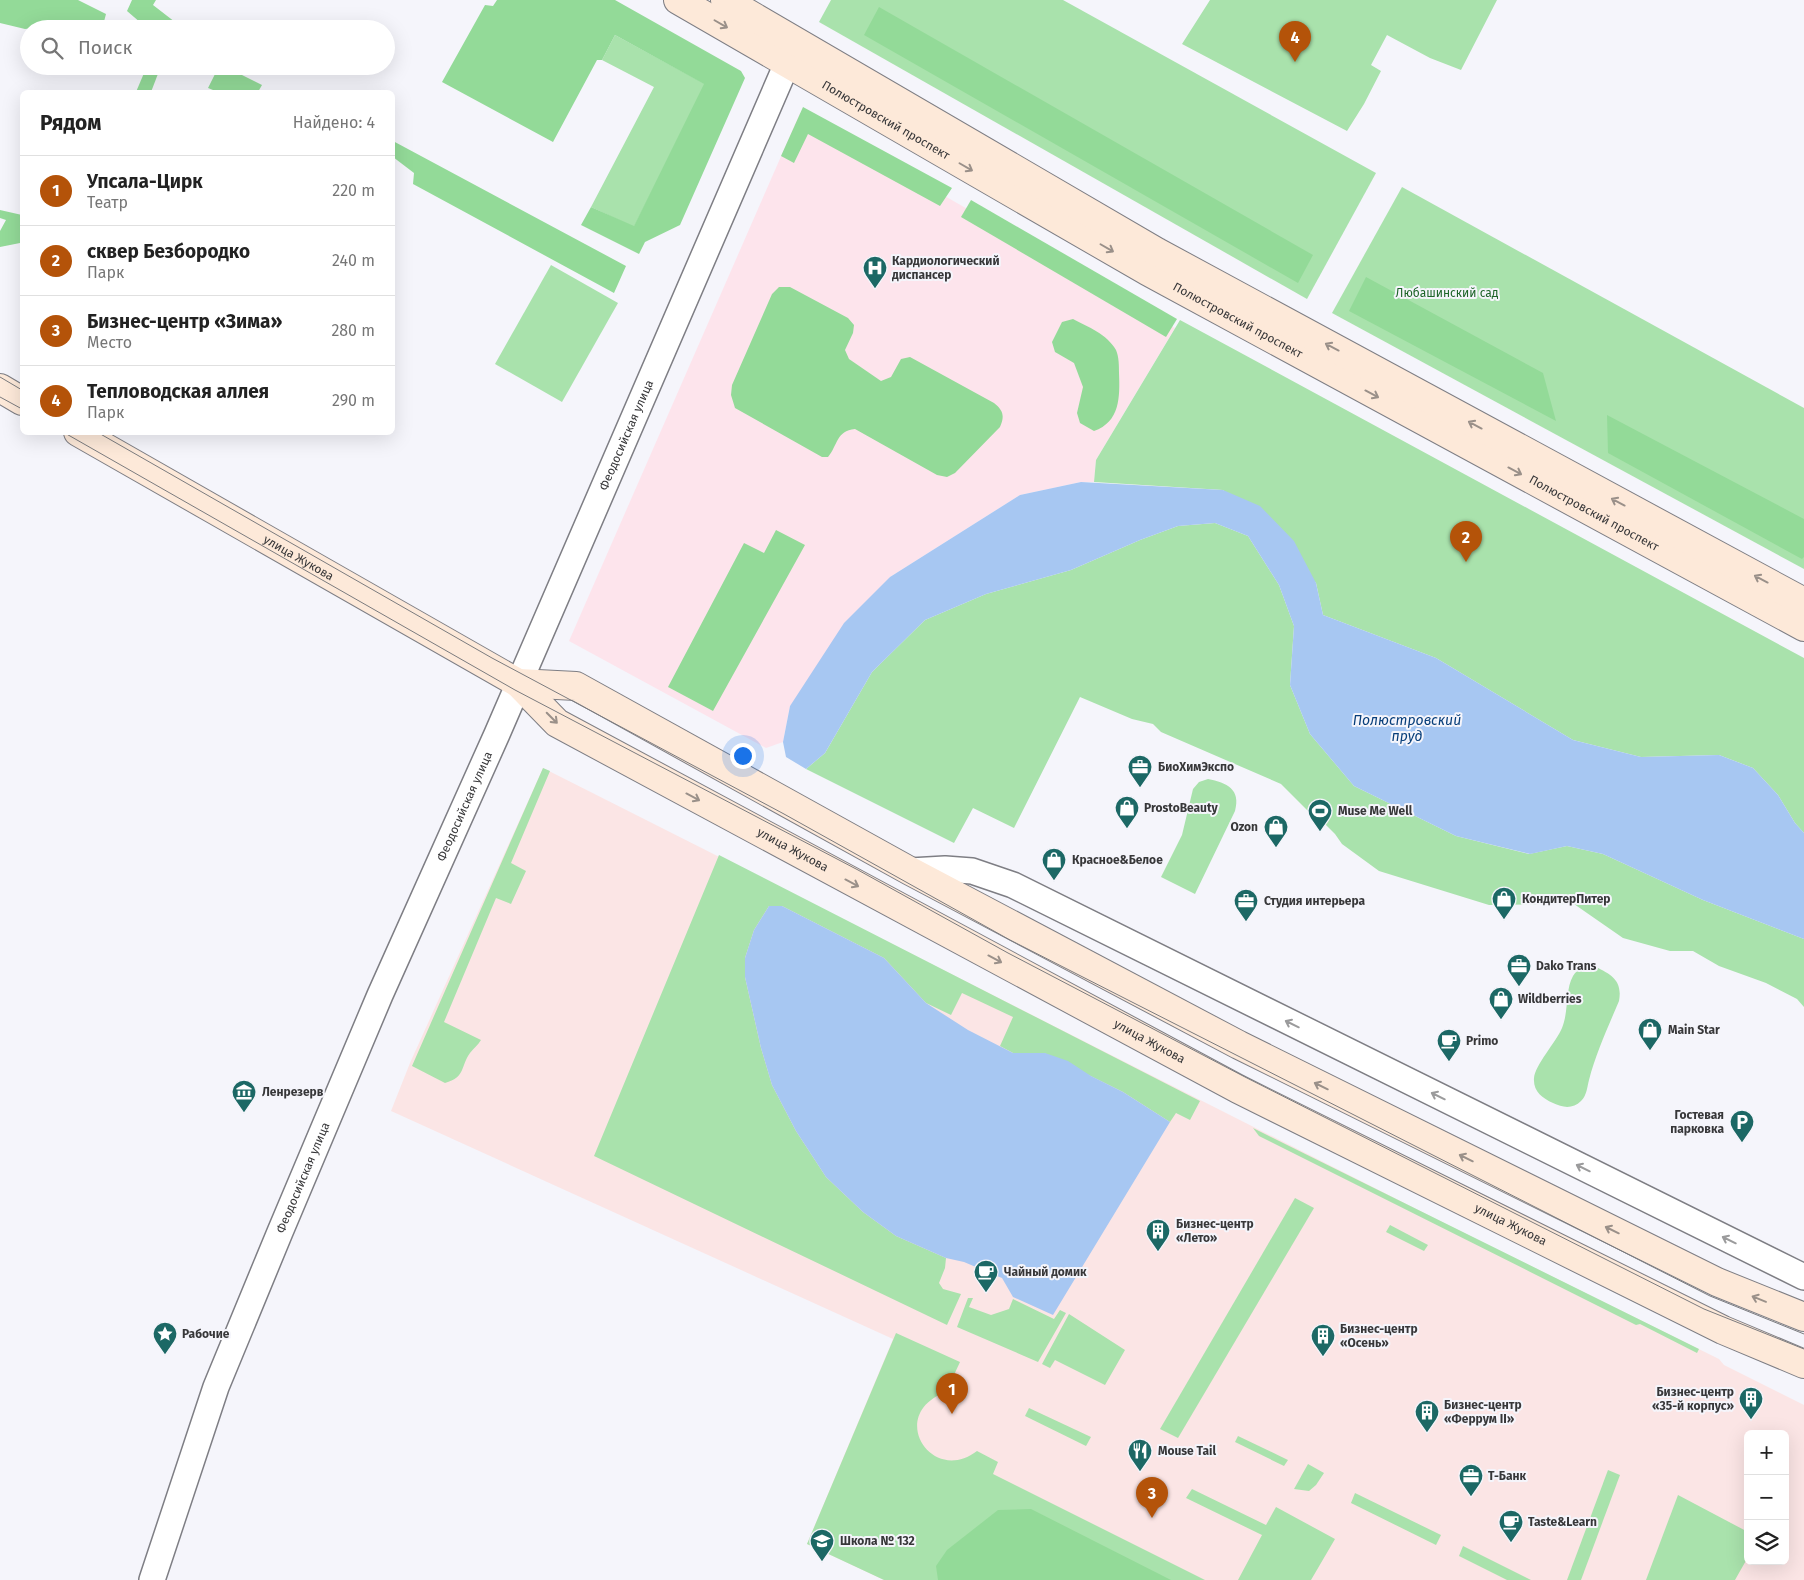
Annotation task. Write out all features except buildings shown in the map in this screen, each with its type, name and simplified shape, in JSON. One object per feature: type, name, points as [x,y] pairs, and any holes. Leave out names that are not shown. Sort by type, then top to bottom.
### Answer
[{"type":"street","name":"Полюстровский проспект","points":[[678,0],[792,52],[1804,602]]},
{"type":"street","name":"Полюстровский проспект","points":[[725,0],[792,52],[1147,271],[1804,627]]},
{"type":"street","name":"Феодосийская улица","points":[[152,1580],[216,1386],[380,995],[497,734],[792,52]]},
{"type":"street","points":[[0,388],[20,400]]},
{"type":"street","name":"улица Жукова","points":[[83,435],[518,683],[557,723],[1238,1089],[1723,1330],[1804,1364]]},
{"type":"street","name":"улица Жукова","points":[[518,683],[576,686],[910,871],[1248,1050],[1717,1282],[1804,1317]]},
{"type":"street","points":[[910,871],[945,869],[972,871],[1013,885],[1804,1277]]},
{"type":"shaded area","points":[[800,113],[1175,328],[1096,460],[1094,482],[1081,482],[1020,495],[890,577],[790,706],[783,742],[766,748],[569,641]]},
{"type":"shaded area","points":[[543,768],[1446,1224],[1719,1359],[1724,1365],[1804,1405],[1804,1580],[884,1580],[807,1544],[893,1339],[391,1111],[410,1063]]},
{"type":"green space","points":[[0,0],[78,0],[106,14],[104,20],[20,20],[20,28],[0,23]]},
{"type":"green space","points":[[132,0],[156,0],[153,5],[172,20],[138,20],[127,11]]},
{"type":"green space","points":[[497,0],[615,0],[741,71],[745,78],[680,225],[645,242],[639,254],[581,225],[591,207],[634,226],[704,84],[615,35],[602,60],[597,60],[553,142],[442,82],[485,5],[493,6]]},
{"type":"green space","points":[[831,0],[1063,0],[1376,173],[1307,299],[819,22]]},
{"type":"green space","points":[[1210,0],[1497,0],[1461,70],[1430,58],[1387,35],[1371,65],[1381,71],[1347,131],[1182,44]]},
{"type":"green space","points":[[879,7],[1313,255],[1298,283],[864,35]]},
{"type":"green space","points":[[615,35],[705,84],[634,227],[591,207],[654,87],[602,60]]},
{"type":"green space","points":[[143,75],[158,75],[152,90],[137,90]]},
{"type":"green space","points":[[214,75],[242,75],[262,85],[259,90],[213,90],[208,88]]},
{"type":"green space","points":[[803,107],[952,188],[940,206],[808,134],[794,163],[781,156]]},
{"type":"green space","points":[[395,142],[626,266],[614,293],[413,184],[414,173],[395,159]]},
{"type":"green space","name":"Любашинский сад","points":[[1402,187],[1804,408],[1804,569],[1332,313]]},
{"type":"green space","points":[[971,200],[1177,319],[1166,337],[961,217]]},
{"type":"green space","points":[[0,210],[20,215],[20,243],[0,247],[0,231],[6,220],[0,218]]},
{"type":"green space","points":[[551,265],[618,303],[562,402],[495,364]]},
{"type":"green space","points":[[1366,277],[1543,373],[1556,421],[1349,311]]},
{"type":"green space","points":[[779,287],[790,287],[848,318],[854,325],[853,333],[845,350],[849,359],[881,381],[891,377],[901,359],[910,357],[994,403],[1002,414],[1000,427],[955,473],[947,477],[937,475],[855,429],[844,433],[838,439],[828,457],[822,457],[735,408],[731,395],[732,385],[772,294]]},
{"type":"green space","points":[[1073,319],[1102,335],[1112,344],[1118,356],[1119,391],[1117,408],[1109,422],[1094,431],[1080,423],[1077,413],[1083,387],[1074,363],[1055,352],[1052,342],[1062,322]]},
{"type":"green space","points":[[1180,320],[1804,658],[1804,833],[1795,823],[1778,795],[1753,768],[1719,755],[1641,757],[1573,740],[1436,658],[1323,615],[1316,583],[1223,490],[1094,482],[1096,460]]},
{"type":"green space","points":[[1607,415],[1804,519],[1804,557],[1802,559],[1608,453]]},
{"type":"green space","points":[[1215,523],[1248,536],[1279,585],[1294,626],[1290,685],[1310,734],[1354,786],[1456,836],[1529,854],[1567,846],[1603,854],[1703,900],[1804,939],[1804,1007],[1797,999],[1766,983],[1719,966],[1693,951],[1670,951],[1623,938],[1574,904],[1489,905],[1379,871],[1342,844],[1316,815],[1309,812],[1281,784],[1161,732],[1153,724],[1132,719],[1080,697],[1014,828],[973,808],[954,843],[806,769],[825,753],[872,672],[925,620],[986,594],[1071,570],[1140,540],[1178,526]]},
{"type":"green space","points":[[776,530],[805,545],[713,711],[668,687],[744,543],[764,553]]},
{"type":"green space","points":[[543,768],[550,771],[511,863],[526,871],[511,904],[496,898],[444,1022],[481,1040],[467,1058],[460,1075],[452,1081],[445,1083],[412,1066]]},
{"type":"green space","points":[[1208,779],[1231,788],[1236,797],[1236,803],[1235,811],[1195,894],[1161,877],[1182,835],[1193,789],[1199,782]]},
{"type":"green space","points":[[719,855],[1200,1101],[1190,1120],[1176,1113],[1170,1122],[1123,1092],[1044,1053],[1013,1053],[1000,1046],[1013,1017],[962,993],[951,1015],[926,1003],[884,958],[782,906],[769,906],[754,930],[745,958],[745,977],[761,1048],[772,1085],[796,1131],[826,1177],[863,1212],[896,1236],[946,1258],[945,1268],[939,1283],[943,1289],[961,1294],[947,1325],[594,1156]]},
{"type":"green space","points":[[1592,965],[1610,975],[1617,982],[1620,994],[1619,1001],[1599,1050],[1584,1096],[1575,1105],[1568,1107],[1560,1106],[1539,1094],[1534,1083],[1535,1073],[1562,1028],[1573,976],[1584,967]]},
{"type":"green space","points":[[1253,1128],[1699,1349],[1697,1353],[1640,1324],[1636,1325],[1259,1136]]},
{"type":"green space","points":[[1295,1198],[1314,1208],[1178,1438],[1160,1429]]},
{"type":"green space","points":[[1390,1225],[1428,1245],[1424,1251],[1386,1232]]},
{"type":"green space","points":[[968,1298],[973,1298],[969,1307],[991,1315],[1009,1309],[1013,1299],[1054,1319],[1060,1310],[1066,1313],[1038,1362],[957,1327]]},
{"type":"green space","points":[[1069,1314],[1125,1350],[1105,1385],[1055,1360],[1050,1368],[1042,1364]]},
{"type":"green space","points":[[896,1333],[960,1362],[946,1392],[928,1402],[919,1415],[917,1430],[922,1443],[931,1454],[944,1460],[960,1459],[977,1451],[998,1462],[993,1474],[1205,1580],[884,1580],[807,1544]]},
{"type":"green space","points":[[1029,1408],[1091,1437],[1086,1446],[1025,1416]]},
{"type":"green space","points":[[1238,1436],[1288,1460],[1284,1466],[1235,1442]]},
{"type":"green space","points":[[1308,1464],[1324,1473],[1316,1485],[1309,1491],[1294,1489]]},
{"type":"green space","points":[[1608,1470],[1620,1475],[1581,1580],[1567,1580]]},
{"type":"green space","points":[[1192,1489],[1266,1525],[1276,1507],[1335,1539],[1311,1580],[1238,1580],[1262,1535],[1186,1498]]},
{"type":"green space","points":[[1355,1493],[1441,1535],[1436,1545],[1351,1503]]},
{"type":"green space","points":[[1678,1495],[1744,1530],[1744,1564],[1735,1580],[1646,1580]]},
{"type":"green space","points":[[1031,1509],[1171,1580],[938,1580],[936,1566],[947,1550],[998,1510]]},
{"type":"green space","points":[[1463,1546],[1531,1580],[1507,1580],[1459,1556]]},
{"type":"water","name":"Полюстровский пруд","points":[[1081,482],[1223,490],[1260,506],[1294,541],[1316,583],[1323,615],[1436,658],[1573,740],[1641,757],[1719,755],[1753,768],[1778,795],[1795,823],[1804,833],[1804,939],[1703,900],[1603,854],[1567,846],[1530,854],[1456,836],[1354,786],[1310,734],[1290,685],[1294,626],[1279,585],[1248,536],[1215,523],[1178,526],[1140,540],[1071,570],[986,594],[925,620],[872,672],[825,753],[806,769],[786,757],[783,742],[790,706],[844,623],[890,577],[1020,495]]},
{"type":"water","points":[[769,906],[782,906],[884,958],[926,1003],[968,1030],[1013,1053],[1045,1053],[1068,1061],[1091,1076],[1123,1092],[1170,1122],[1053,1315],[1013,1297],[1002,1278],[964,1262],[946,1258],[896,1236],[863,1212],[826,1177],[796,1131],[772,1085],[761,1048],[745,977],[745,958],[754,930]]},
{"type":"tram line","points":[[0,377],[20,389]]},
{"type":"tram line","points":[[0,397],[20,408]]},
{"type":"tram line","points":[[68,435],[515,690],[858,870],[1008,953],[1245,1077],[1704,1309],[1804,1349]]},
{"type":"tram line","points":[[102,435],[492,658],[784,814],[1010,940],[1710,1296],[1804,1334]]},
{"type":"place","name":"Тепловодская аллея","points":[[1295,62]]},
{"type":"place","name":"Кардиологический диспансер","points":[[875,289]]},
{"type":"place","name":"сквер Безбородко","points":[[1466,562]]},
{"type":"place","name":"БиоХимЭкспо","points":[[1140,788]]},
{"type":"place","name":"ProstoBeauty","points":[[1127,829]]},
{"type":"place","name":"Muse Me Well","points":[[1320,832]]},
{"type":"place","name":"Ozon","points":[[1276,848]]},
{"type":"place","name":"Красное&Белое","points":[[1054,881]]},
{"type":"place","name":"КондитерПитер","points":[[1504,920]]},
{"type":"place","name":"Студия интерьера","points":[[1246,922]]},
{"type":"place","name":"Dako Trans","points":[[1519,987]]},
{"type":"place","name":"Wildberries","points":[[1501,1020]]},
{"type":"place","name":"Main Star","points":[[1650,1051]]},
{"type":"place","name":"Primo","points":[[1449,1062]]},
{"type":"place","name":"Ленрезерв","points":[[244,1113]]},
{"type":"place","name":"Гостевая парковка","points":[[1742,1143]]},
{"type":"place","name":"Бизнес-центр «Лето»","points":[[1158,1252]]},
{"type":"place","name":"Чайный домик","points":[[986,1293]]},
{"type":"place","name":"Рабочие","points":[[165,1355]]},
{"type":"place","name":"Бизнес-центр «Осень»","points":[[1323,1357]]},
{"type":"place","name":"Упсала-Цирк","points":[[952,1414]]},
{"type":"place","name":"Бизнес-центр «35-й корпус»","points":[[1751,1420]]},
{"type":"place","name":"Бизнес-центр «Феррум II»","points":[[1427,1433]]},
{"type":"place","name":"Mouse Tail","points":[[1140,1472]]},
{"type":"place","name":"Т-Банк","points":[[1471,1497]]},
{"type":"place","name":"Бизнес-центр «Зима»","points":[[1152,1518]]},
{"type":"place","name":"Taste&Learn","points":[[1511,1543]]},
{"type":"place","name":"Школа № 132","points":[[822,1562]]}]
